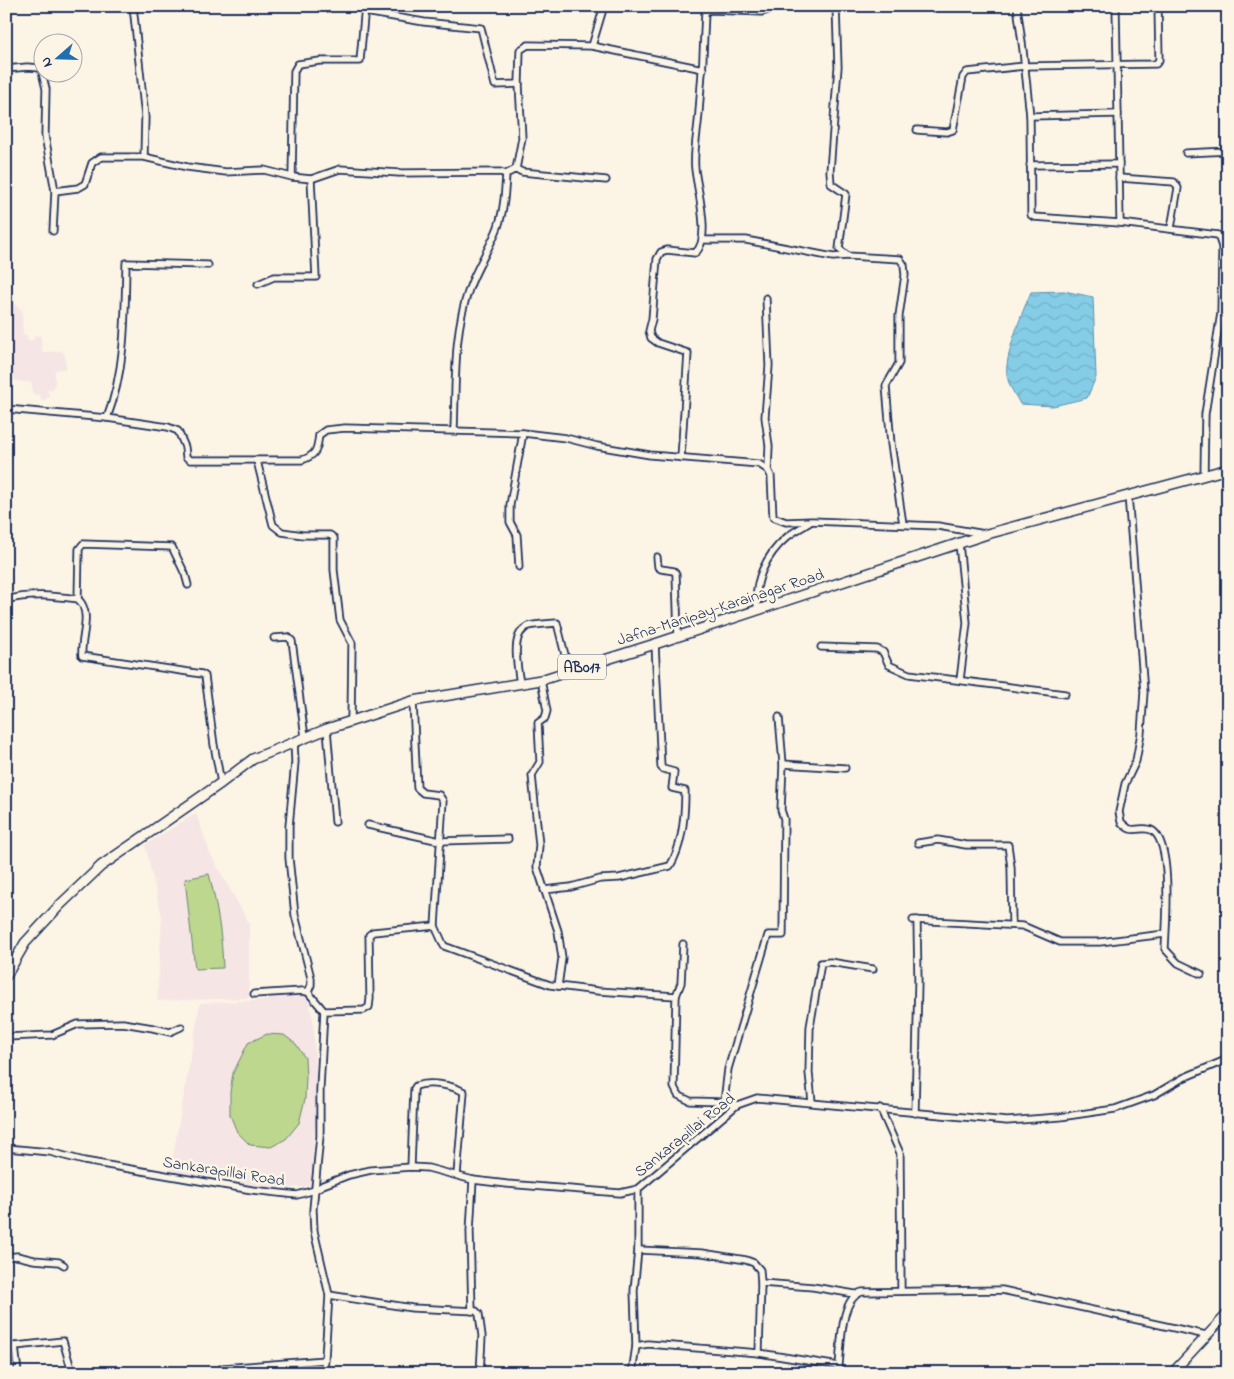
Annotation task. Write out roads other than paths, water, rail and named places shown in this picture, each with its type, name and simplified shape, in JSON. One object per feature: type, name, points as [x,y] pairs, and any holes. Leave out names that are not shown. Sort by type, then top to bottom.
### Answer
[{"type":"main road","name":"Jafna-Manipay-Karainagar Road","points":[[6,976],[24,943],[101,866],[221,783],[253,758],[327,729],[413,701],[541,680],[987,534],[1128,495],[1228,470]]},
{"type":"main road","points":[[1172,1373],[1228,1313]]},
{"type":"street","points":[[133,6],[144,117],[144,157]]},
{"type":"street","points":[[592,46],[604,6]]},
{"type":"street","points":[[681,458],[688,353],[658,342],[651,338],[648,331],[652,319],[657,259],[661,252],[667,250],[695,253],[699,250],[703,240],[702,211],[695,167],[703,69],[705,12],[710,10],[762,12],[768,10],[768,6]]},
{"type":"street","points":[[836,6],[838,67],[830,171],[831,184],[846,194],[840,248],[848,256]]},
{"type":"street","points":[[1017,6],[1030,116],[1031,214],[1034,217],[1120,223],[1218,235],[1222,247],[1221,313],[1205,414],[1204,475]]},
{"type":"street","points":[[1116,6],[1120,223]]},
{"type":"street","points":[[917,130],[947,132],[953,130],[963,76],[967,72],[1025,66],[1156,64],[1159,60],[1158,6]]},
{"type":"street","points":[[292,176],[294,71],[298,64],[320,61],[360,61],[365,9],[424,22],[481,28],[495,85],[519,84]]},
{"type":"street","points":[[516,169],[522,138],[519,84],[520,50],[528,45],[592,46],[703,69]]},
{"type":"street","points":[[6,69],[41,68],[46,89],[45,136],[55,191],[53,231]]},
{"type":"street","points":[[1030,116],[1118,114]]},
{"type":"street","points":[[1186,153],[1228,151]]},
{"type":"street","points":[[55,191],[78,188],[86,184],[92,163],[101,157],[144,157],[187,167],[226,172],[264,170],[311,179],[340,168],[399,173],[500,172],[506,174],[516,169]]},
{"type":"street","points":[[1030,166],[1119,164]]},
{"type":"street","points":[[516,169],[522,172],[606,180]]},
{"type":"street","points":[[454,429],[461,320],[469,289],[498,226],[504,204],[506,174]]},
{"type":"street","points":[[1119,178],[1174,182],[1178,188],[1171,228]]},
{"type":"street","points":[[258,284],[274,277],[316,277],[311,179]]},
{"type":"street","points":[[703,240],[746,240],[833,257],[900,259],[904,265],[905,275],[899,316],[899,363],[886,386],[891,444],[903,524]]},
{"type":"street","points":[[107,418],[114,400],[125,329],[126,263],[208,266]]},
{"type":"street","points":[[766,298],[769,366],[765,417],[769,446],[768,470],[771,476],[773,516],[786,522],[812,521],[938,526],[987,534]]},
{"type":"street","points":[[6,409],[107,418],[168,427],[178,431],[185,447],[186,457],[190,460],[302,460],[312,456],[317,448],[319,435],[326,430],[345,428],[421,431],[454,429],[522,432],[566,438],[641,454],[758,464],[768,470]]},
{"type":"street","points":[[519,567],[516,535],[510,522],[510,505],[522,432]]},
{"type":"street","points":[[257,461],[273,526],[282,532],[303,535],[330,534],[334,538],[334,570],[340,620],[352,643],[351,722]]},
{"type":"street","points":[[1128,495],[1144,692],[1141,733],[1136,761],[1125,784],[1119,812],[1121,822],[1131,829],[1146,828],[1154,832],[1160,840],[1167,864],[1165,949],[1178,963],[1201,974]]},
{"type":"street","points":[[758,610],[755,597],[758,583],[771,553],[788,536],[812,521]]},
{"type":"street","points":[[959,543],[967,623],[960,680]]},
{"type":"street","points":[[78,599],[80,549],[83,544],[172,547],[185,574],[188,585]]},
{"type":"street","points":[[656,557],[658,567],[674,571],[676,574],[678,636]]},
{"type":"street","points":[[6,600],[19,596],[39,595],[78,599],[83,603],[86,616],[81,646],[82,656],[206,676],[214,745],[221,783]]},
{"type":"street","points":[[520,684],[517,663],[517,640],[520,632],[529,626],[557,623],[569,671]]},
{"type":"street","points":[[274,638],[288,637],[292,640],[306,737]]},
{"type":"street","points":[[544,890],[570,887],[600,879],[619,878],[670,866],[676,856],[685,810],[685,791],[672,788],[674,772],[661,767],[655,644]]},
{"type":"street","points":[[821,646],[878,649],[883,652],[889,665],[909,674],[1065,694]]},
{"type":"street","points":[[541,680],[546,711],[545,718],[538,723],[540,762],[532,775],[539,845],[537,867],[558,931],[562,958],[558,986]]},
{"type":"street","points":[[413,701],[417,788],[423,793],[439,795],[443,801],[435,926],[444,946],[550,985],[598,992],[676,996]]},
{"type":"street","points":[[724,1102],[728,1069],[768,935],[783,934],[784,819],[781,810],[783,764],[779,717]]},
{"type":"street","points":[[327,729],[335,822]]},
{"type":"street","points":[[294,742],[295,762],[289,826],[289,858],[295,915],[311,978],[308,992]]},
{"type":"street","points":[[783,764],[845,768]]},
{"type":"street","points":[[368,825],[440,841],[508,839]]},
{"type":"street","points":[[918,844],[938,840],[966,845],[1008,845],[1012,867],[1012,925]]},
{"type":"street","points":[[915,1113],[918,982],[915,920],[1023,926],[1060,942],[1100,942],[1166,934]]},
{"type":"street","points":[[324,1011],[364,1010],[369,1007],[371,985],[369,935],[373,932],[435,926]]},
{"type":"street","points":[[683,944],[681,983],[676,996],[674,1087],[678,1095],[690,1100],[724,1102],[737,1105]]},
{"type":"street","points":[[812,1102],[809,1073],[810,1027],[821,963],[830,962],[873,968]]},
{"type":"street","points":[[254,994],[308,992],[324,1011],[320,1089],[320,1136],[313,1209],[314,1231],[329,1295],[324,1373]]},
{"type":"street","points":[[6,1037],[52,1035],[78,1024],[123,1023],[170,1032],[181,1027]]},
{"type":"street","name":"Sankarapillai Road","points":[[6,1148],[50,1152],[84,1161],[252,1190],[297,1195],[315,1190],[348,1175],[371,1170],[411,1167],[428,1168],[473,1180],[620,1193],[638,1189],[737,1105],[757,1098],[1007,1121],[1060,1117],[1115,1109],[1154,1095],[1183,1078],[1228,1059]]},
{"type":"street","points":[[411,1167],[414,1089],[421,1084],[439,1085],[464,1092],[457,1175]]},
{"type":"street","points":[[880,1108],[900,1154],[900,1292]]},
{"type":"street","points":[[472,1311],[470,1231],[473,1180]]},
{"type":"street","points":[[632,1373],[636,1346],[634,1291],[638,1250],[638,1189]]},
{"type":"street","points":[[6,1218],[6,1248]]},
{"type":"street","points":[[638,1250],[702,1253],[754,1263],[760,1270],[761,1283],[759,1353]]},
{"type":"street","points":[[6,1257],[17,1256],[34,1260],[59,1262],[64,1265]]},
{"type":"street","points":[[761,1283],[813,1287],[855,1294],[862,1292],[1002,1290],[1206,1335]]},
{"type":"street","points":[[636,1346],[648,1344],[759,1353],[839,1369],[844,1318],[850,1299],[855,1294]]},
{"type":"street","points":[[329,1295],[412,1308],[472,1311],[479,1314],[482,1336],[480,1373]]},
{"type":"street","points":[[6,1347],[63,1341],[70,1373]]},
{"type":"street","points":[[15,1346],[18,1373]]},
{"type":"street","points":[[222,1368],[326,1360]]},
{"type":"water","points":[[1064,291],[1093,297],[1096,377],[1087,398],[1053,406],[1020,404],[1009,383],[1007,367],[1011,346],[1023,310],[1031,292]]}]
